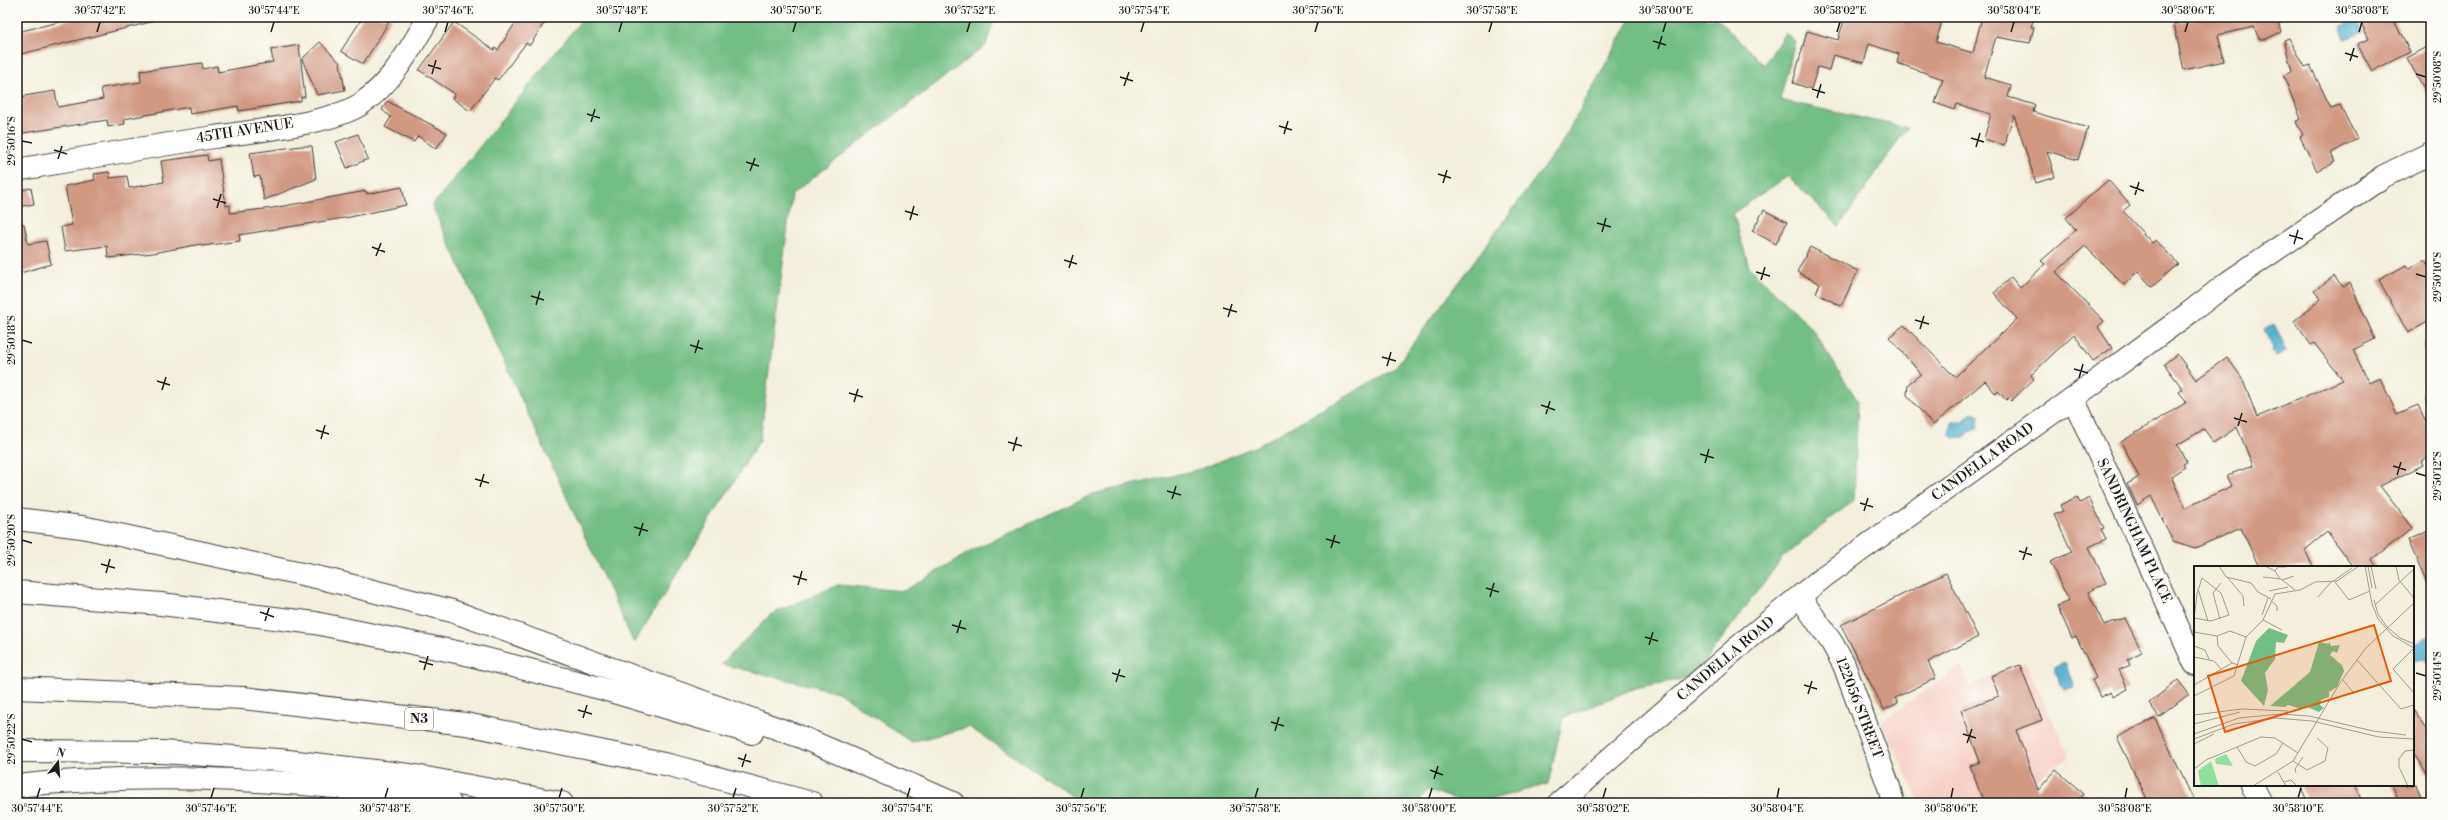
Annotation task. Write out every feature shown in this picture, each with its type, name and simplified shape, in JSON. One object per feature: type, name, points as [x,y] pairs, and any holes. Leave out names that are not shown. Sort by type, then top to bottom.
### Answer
[{"type":"main road","name":"45TH AVENUE","points":[[17,170],[124,150],[290,125],[335,115],[359,105],[388,81],[430,17]]},
{"type":"main road","name":"CANDELLA ROAD","points":[[1559,803],[1752,635],[1826,575],[2073,398],[2236,277],[2384,176],[2431,153]]},
{"type":"main road","name":"SANDRINGHAM PLACE","points":[[2073,398],[2194,662]]},
{"type":"main road","points":[[17,519],[98,530],[325,579],[452,611],[682,693],[801,738],[898,778],[953,803]]},
{"type":"main road","points":[[17,592],[161,604],[315,623],[466,654],[600,688],[898,778]]},
{"type":"main road","name":"122056 STREET","points":[[1800,597],[1832,643],[1844,665],[1889,787],[1893,803]]},
{"type":"main road","name":"N3","points":[[17,688],[243,698],[466,724],[669,765],[812,803]]},
{"type":"main road","points":[[17,751],[162,752],[279,760],[410,775],[562,803]]},
{"type":"main road","points":[[17,786],[186,778],[309,786],[450,803]]},
{"type":"main road","points":[[2252,786],[2261,803]]},
{"type":"shaded area","points":[[2025,661],[2070,757],[2047,771],[2004,803],[1920,803],[1881,722],[1961,665],[1969,686]]},
{"type":"green space","points":[[584,17],[995,17],[986,45],[792,194],[760,440],[634,643],[432,206]]},
{"type":"green space","points":[[1632,17],[1718,19],[1764,65],[1785,33],[1795,41],[1780,100],[1907,128],[1839,227],[1788,176],[1733,213],[1749,267],[1812,329],[1858,401],[1854,500],[1783,557],[1693,677],[1635,688],[1563,718],[1548,784],[1478,803],[1468,803],[1427,790],[1418,803],[1081,803],[1057,785],[969,727],[911,742],[838,692],[721,664],[770,615],[838,585],[904,591],[975,549],[1093,494],[1201,469],[1261,444],[1394,369],[1561,144]]},
{"type":"water","points":[[2357,20],[2363,32],[2345,39],[2340,26]]},
{"type":"water","points":[[2274,324],[2287,350],[2276,356],[2271,351],[2272,347],[2264,330]]},
{"type":"water","points":[[2431,340],[2431,352],[2429,352],[2424,348],[2424,345]]},
{"type":"water","points":[[2431,384],[2431,408],[2429,409],[2422,394],[2425,387]]},
{"type":"water","points":[[1973,412],[1979,415],[1977,429],[1969,432],[1965,437],[1954,438],[1950,434],[1952,422],[1962,422]]},
{"type":"water","points":[[2427,637],[2431,637],[2431,663],[2424,660],[2414,662],[2414,645]]},
{"type":"water","points":[[2065,662],[2074,687],[2064,690],[2055,671],[2055,666]]},
{"type":"building","points":[[81,17],[150,17],[151,22],[17,55],[17,32]]},
{"type":"building","points":[[363,17],[392,17],[363,64],[341,51]]},
{"type":"building","points":[[519,17],[548,17],[530,45],[526,43],[498,80],[495,78],[470,111],[452,98],[455,94],[419,70],[454,22],[494,50],[495,48],[498,50]]},
{"type":"building","points":[[1845,17],[1943,17],[1936,42],[1973,53],[1982,17],[2034,17],[2031,27],[2034,27],[2030,43],[1996,37],[1984,77],[2011,85],[2008,97],[2035,105],[2033,112],[2088,128],[2078,160],[2047,151],[2055,177],[2036,183],[2014,115],[2004,145],[1984,139],[1991,114],[1957,104],[1955,110],[1935,103],[1943,79],[1897,63],[1899,54],[1869,44],[1864,63],[1833,55],[1829,70],[1818,67],[1811,89],[1793,83],[1807,31],[1838,40]]},
{"type":"building","points":[[2204,17],[2277,17],[2281,32],[2266,39],[2259,39],[2254,27],[2218,35],[2224,61],[2184,70],[2174,24]]},
{"type":"building","points":[[2358,17],[2392,17],[2410,52],[2372,71],[2357,44],[2369,39]]},
{"type":"building","points":[[2289,38],[2305,67],[2310,65],[2331,108],[2340,105],[2357,139],[2331,153],[2335,162],[2317,171],[2300,137],[2303,135],[2296,122],[2301,119],[2283,75],[2292,72],[2284,40]]},
{"type":"building","points":[[320,42],[340,63],[345,90],[317,95],[302,59]]},
{"type":"building","points":[[299,45],[305,97],[301,97],[301,101],[239,111],[238,106],[190,114],[189,107],[124,119],[125,124],[108,127],[107,120],[17,134],[17,100],[24,98],[24,96],[55,91],[58,107],[103,99],[101,88],[141,82],[140,71],[202,63],[203,69],[217,66],[218,72],[273,62],[271,50]]},
{"type":"building","points":[[2431,45],[2431,101],[2407,58]]},
{"type":"building","points":[[387,101],[447,133],[436,149],[418,136],[414,142],[385,127],[391,117],[382,110]]},
{"type":"building","points":[[358,134],[368,159],[347,168],[336,142]]},
{"type":"building","points":[[301,146],[312,146],[316,179],[264,200],[260,176],[254,177],[250,153]]},
{"type":"building","points":[[207,155],[208,161],[219,159],[226,206],[230,205],[230,213],[273,208],[366,191],[367,194],[402,187],[406,205],[350,217],[239,235],[240,241],[202,246],[201,244],[153,253],[108,258],[107,246],[65,251],[61,227],[72,225],[65,186],[95,180],[94,174],[109,172],[110,178],[127,176],[129,188],[164,182],[161,161]]},
{"type":"building","points":[[2108,180],[2130,205],[2123,211],[2152,243],[2156,240],[2178,264],[2152,287],[2138,271],[2124,285],[2085,246],[2056,272],[2104,321],[2098,327],[2112,348],[2093,361],[2074,334],[2031,375],[2034,379],[2011,401],[2008,398],[2006,400],[1998,391],[1996,394],[1985,381],[1933,425],[1907,395],[1908,384],[1921,374],[1889,337],[1904,325],[1955,377],[2017,319],[1994,293],[2011,277],[2020,288],[2045,264],[2041,261],[2076,230],[2066,218]]},
{"type":"building","points":[[31,188],[34,204],[17,207],[17,191]]},
{"type":"building","points":[[1764,210],[1787,222],[1776,244],[1752,231]]},
{"type":"building","points":[[24,224],[28,244],[46,241],[51,264],[17,274],[17,225]]},
{"type":"building","points":[[1810,247],[1858,271],[1841,306],[1816,293],[1820,284],[1797,272]]},
{"type":"building","points":[[2425,260],[2431,270],[2431,320],[2408,333],[2379,280],[2406,265],[2409,269]]},
{"type":"building","points":[[2334,276],[2342,287],[2350,283],[2375,339],[2353,350],[2369,383],[2380,378],[2397,414],[2418,405],[2431,432],[2431,456],[2421,461],[2423,465],[2380,486],[2413,528],[2372,559],[2376,566],[2352,566],[2327,532],[2305,550],[2313,566],[2259,566],[2241,528],[2195,548],[2173,541],[2151,496],[2137,505],[2127,484],[2139,477],[2121,442],[2187,402],[2179,392],[2183,389],[2164,364],[2177,354],[2196,380],[2227,357],[2242,378],[2257,417],[2343,380],[2314,343],[2311,345],[2294,321],[2321,299],[2314,291]],"holes":[[[2237,427],[2253,466],[2227,475],[2232,486],[2185,508],[2171,476],[2185,467],[2183,464],[2187,462],[2177,445],[2204,429],[2214,443]]]},
{"type":"building","points":[[2077,497],[2080,503],[2089,498],[2104,528],[2101,529],[2106,539],[2089,547],[2106,583],[2088,592],[2104,625],[2125,618],[2142,652],[2127,659],[2130,665],[2119,670],[2128,689],[2113,697],[2111,692],[2100,697],[2092,680],[2096,678],[2076,636],[2072,638],[2057,606],[2069,601],[2050,562],[2072,552],[2054,515],[2063,511],[2060,505]]},
{"type":"building","points":[[2431,530],[2431,593],[2408,540]]},
{"type":"building","points":[[1946,573],[1978,637],[1928,662],[1936,678],[1895,698],[1898,703],[1884,710],[1841,625]]},
{"type":"building","points":[[2020,665],[2042,720],[2016,730],[2038,790],[2056,770],[2084,794],[2076,803],[1984,803],[1970,766],[1980,762],[1961,710],[1999,696],[1991,676]]},
{"type":"building","points":[[2178,680],[2189,694],[2159,717],[2149,703]]},
{"type":"building","points":[[2414,711],[2431,735],[2431,779],[2414,754]]},
{"type":"building","points":[[2155,718],[2195,803],[2149,803],[2117,737]]},
{"type":"building","points":[[2416,785],[2424,803],[2400,803],[2392,786]]},
{"type":"building","points":[[2300,786],[2354,786],[2363,803],[2308,803]]}]
